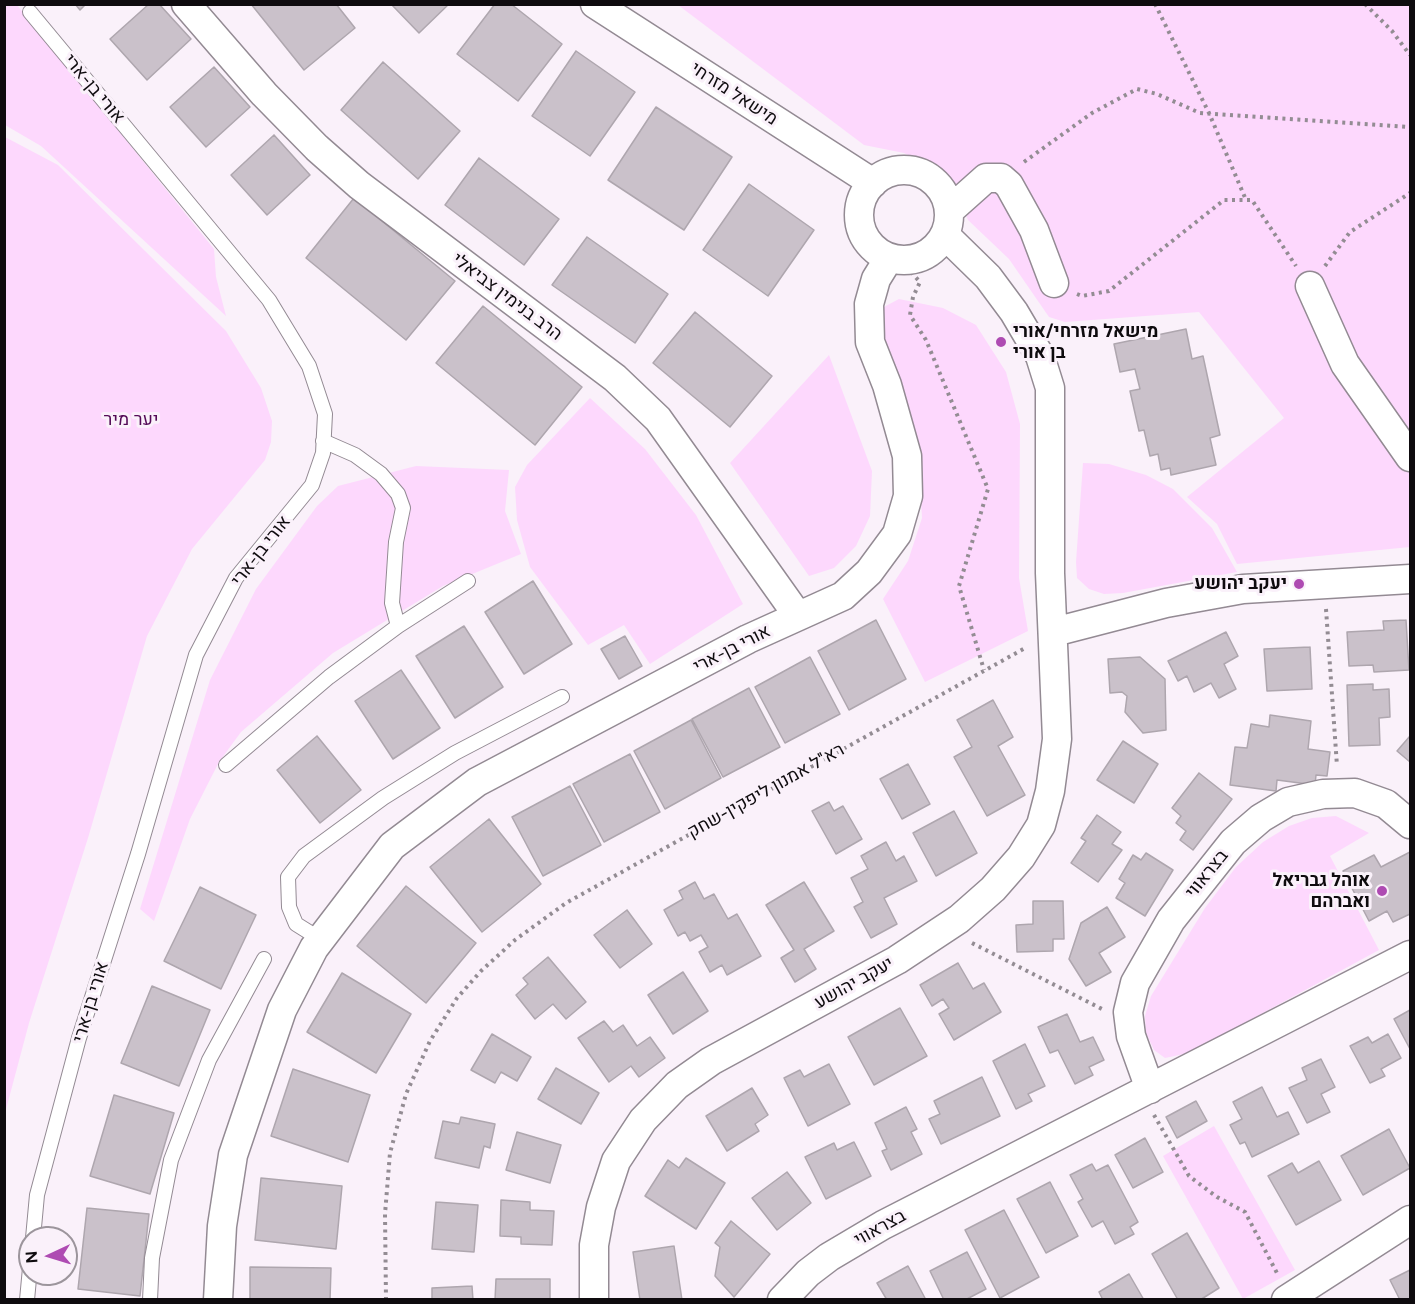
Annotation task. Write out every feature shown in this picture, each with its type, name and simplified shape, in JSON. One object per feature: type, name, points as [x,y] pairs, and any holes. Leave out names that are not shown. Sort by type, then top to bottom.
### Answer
[{"type":"street","name":"הרב בנימין צביאלי","points":[[186,4],[264,94],[317,148],[359,185],[615,378],[658,419],[798,616]]},
{"type":"street","name":"מישאל מזרחי","points":[[595,4],[873,183]]},
{"type":"street","points":[[947,223],[946,198],[937,185],[917,172],[904,170],[888,173],[873,183],[862,201],[859,216],[863,234],[871,247],[896,259],[918,259],[934,249],[947,223],[986,178],[1001,178],[1009,184],[1034,231],[1054,283]]},
{"type":"street","name":"יעקב יהושע","points":[[594,1299],[594,1245],[601,1207],[616,1161],[643,1120],[676,1085],[711,1061],[897,960],[945,929],[993,889],[1021,857],[1041,825],[1050,791],[1057,739],[1050,573],[1050,388],[1040,356],[1014,312],[947,223]]},
{"type":"street","name":"אורי בן-ארי","points":[[218,1299],[222,1226],[233,1155],[282,1010],[320,939],[392,846],[477,782],[748,639],[843,596],[869,572],[897,534],[908,496],[908,456],[887,385],[870,342],[869,304],[876,279],[896,259]]},
{"type":"street","points":[[1310,286],[1345,364],[1410,457]]},
{"type":"street","points":[[1054,632],[1166,603],[1243,589],[1324,582],[1410,579]]},
{"type":"street","name":"בצראווי","points":[[1146,1091],[1129,1023],[1128,1012],[1135,983],[1171,921],[1233,842],[1261,818],[1288,802],[1323,794],[1355,793],[1386,804],[1410,824]]},
{"type":"street","name":"בצראווי","points":[[782,1299],[808,1273],[858,1239],[1410,955]]},
{"type":"street","points":[[1288,1298],[1410,1220]]},
{"type":"lane","name":"אורי בן-ארי","points":[[30,12],[268,300],[309,366],[325,414],[323,453],[312,485],[236,578],[196,656],[138,854],[79,1038],[37,1195],[34,1226]]},
{"type":"lane","points":[[323,441],[364,461],[381,474],[398,494],[403,508],[396,542],[392,603],[398,626]]},
{"type":"lane","points":[[226,765],[329,678],[398,626],[468,581]]},
{"type":"lane","points":[[320,939],[296,924],[289,907],[288,877],[304,856],[383,798],[455,753],[562,697]]},
{"type":"lane","points":[[150,1299],[152,1258],[171,1161],[209,1060],[264,958]]},
{"type":"path","points":[[1155,4],[1209,113],[1246,200]]},
{"type":"path","points":[[1365,4],[1392,30],[1410,55]]},
{"type":"path","points":[[1001,178],[1092,113],[1137,89],[1209,113],[1410,127]]},
{"type":"path","points":[[1054,283],[1082,296],[1109,291],[1224,200],[1252,200],[1310,286],[1350,232],[1410,194]]},
{"type":"path","points":[[896,259],[920,282],[913,297],[910,315],[926,340],[988,489],[959,586],[984,670]]},
{"type":"path","points":[[1324,582],[1339,794]]},
{"type":"path","name":"רא\"ל אמנון ליפקין-שחק","points":[[386,1299],[385,1214],[390,1153],[406,1094],[430,1041],[457,998],[481,971],[515,940],[566,903],[1054,632]]},
{"type":"path","points":[[945,929],[1129,1023]]},
{"type":"path","points":[[1146,1091],[1188,1176],[1217,1197],[1245,1212],[1288,1298]]},
{"type":"green space","points":[[5,5],[17,5],[214,249],[216,277],[226,316],[41,146],[5,125]]},
{"type":"green space","points":[[678,5],[1410,5],[1410,547],[1237,564],[1217,524],[1187,497],[1284,418],[1199,312],[1065,322],[1049,317],[1009,259],[968,220],[948,176],[904,153],[864,145]]},
{"type":"green space","name":"יער מיר","points":[[5,137],[58,165],[226,331],[261,388],[272,421],[271,442],[265,460],[192,549],[147,636],[88,838],[29,1023],[5,1113]]},
{"type":"green space","points":[[899,299],[943,308],[976,325],[1006,372],[1020,424],[1019,578],[1028,631],[925,682],[883,599],[908,561],[922,518],[919,469],[876,334],[884,307]]},
{"type":"green space","points":[[829,355],[872,471],[870,516],[856,546],[834,568],[809,576],[730,463]]},
{"type":"green space","points":[[590,398],[645,449],[696,515],[743,604],[650,664],[624,625],[588,645],[530,567],[517,520],[515,487],[527,465]]},
{"type":"green space","points":[[1083,463],[1109,464],[1146,475],[1173,489],[1212,528],[1237,572],[1123,593],[1104,594],[1089,589],[1077,578],[1076,562]]},
{"type":"green space","points":[[416,466],[509,470],[505,511],[521,554],[443,586],[333,653],[241,732],[219,762],[190,819],[154,921],[140,909],[210,680],[256,589],[317,506],[338,486]]},
{"type":"green space","points":[[1336,816],[1369,833],[1330,856],[1379,950],[1189,1053],[1165,1058],[1154,1050],[1146,1033],[1145,1016],[1151,996],[1205,908],[1236,867],[1263,842],[1289,826],[1312,818]]},
{"type":"green space","points":[[1214,1126],[1295,1270],[1243,1299],[1163,1156]]},
{"type":"building","points":[[75,4],[86,4],[80,10]]},
{"type":"building","points":[[149,4],[159,4],[191,39],[147,80],[110,39]]},
{"type":"building","points":[[251,4],[336,4],[355,28],[304,70]]},
{"type":"building","points":[[391,4],[449,4],[419,33]]},
{"type":"building","points":[[495,4],[511,4],[562,44],[518,101],[457,54]]},
{"type":"building","points":[[576,51],[635,92],[590,156],[532,116]]},
{"type":"building","points":[[383,62],[460,131],[418,179],[341,110]]},
{"type":"building","points":[[214,67],[250,107],[206,147],[170,107]]},
{"type":"building","points":[[656,107],[732,157],[684,230],[608,180]]},
{"type":"building","points":[[274,135],[310,175],[267,215],[231,175]]},
{"type":"building","points":[[479,158],[559,219],[524,265],[445,205]]},
{"type":"building","points":[[749,184],[814,230],[768,296],[703,250]]},
{"type":"building","points":[[354,198],[455,281],[406,340],[306,258]]},
{"type":"building","points":[[587,237],[668,294],[635,343],[552,285]]},
{"type":"building","points":[[483,306],[582,387],[535,445],[436,363]]},
{"type":"building","points":[[695,312],[772,376],[730,427],[653,363]]},
{"type":"building","points":[[1186,329],[1192,359],[1203,356],[1220,435],[1210,438],[1216,465],[1171,475],[1170,468],[1161,470],[1158,454],[1150,456],[1144,430],[1139,431],[1130,391],[1140,389],[1135,369],[1120,372],[1114,344]]},
{"type":"building","points":[[533,581],[572,644],[524,674],[485,612]]},
{"type":"building","points":[[876,620],[906,679],[849,710],[818,651]]},
{"type":"building","points":[[1406,620],[1409,670],[1374,672],[1373,665],[1349,666],[1347,632],[1384,630],[1383,621]]},
{"type":"building","points":[[464,626],[503,687],[455,718],[416,656]]},
{"type":"building","points":[[1226,632],[1238,656],[1224,664],[1236,689],[1219,698],[1211,683],[1194,692],[1187,676],[1178,681],[1168,661]]},
{"type":"building","points":[[625,636],[642,666],[619,679],[601,649]]},
{"type":"building","points":[[1310,647],[1312,689],[1267,691],[1264,649]]},
{"type":"building","points":[[810,657],[840,714],[785,743],[755,687]]},
{"type":"building","points":[[1140,657],[1165,679],[1166,730],[1143,733],[1125,712],[1127,696],[1122,692],[1110,693],[1108,659]]},
{"type":"building","points":[[401,670],[440,728],[393,759],[355,701]]},
{"type":"building","points":[[1373,684],[1373,690],[1389,689],[1390,717],[1379,718],[1380,745],[1349,746],[1347,685]]},
{"type":"building","points":[[749,688],[780,747],[723,777],[692,719]]},
{"type":"building","points":[[993,700],[1013,737],[998,746],[1025,795],[987,816],[954,757],[972,747],[957,720]]},
{"type":"building","points":[[1270,715],[1311,721],[1308,749],[1330,752],[1327,776],[1316,775],[1315,785],[1277,780],[1276,791],[1230,785],[1235,747],[1247,748],[1251,724],[1269,727]]},
{"type":"building","points":[[691,720],[721,778],[665,809],[634,751]]},
{"type":"building","points":[[317,736],[361,790],[320,823],[277,770]]},
{"type":"building","points":[[1410,736],[1410,762],[1397,751]]},
{"type":"building","points":[[1123,741],[1158,764],[1134,803],[1097,780]]},
{"type":"building","points":[[630,754],[660,812],[604,842],[573,784]]},
{"type":"building","points":[[908,764],[930,804],[902,819],[880,779]]},
{"type":"building","points":[[1199,773],[1232,799],[1193,850],[1180,840],[1186,831],[1176,823],[1181,816],[1172,808]]},
{"type":"building","points":[[570,786],[601,845],[543,876],[512,817]]},
{"type":"building","points":[[829,802],[834,811],[843,806],[862,839],[836,854],[812,811]]},
{"type":"building","points":[[954,811],[977,853],[936,876],[913,833]]},
{"type":"building","points":[[1097,815],[1121,832],[1112,844],[1122,850],[1098,882],[1071,863],[1086,841],[1081,838]]},
{"type":"building","points":[[489,819],[541,884],[482,932],[430,867]]},
{"type":"building","points":[[886,842],[896,861],[904,856],[917,881],[884,898],[897,924],[871,938],[854,907],[863,902],[851,878],[868,869],[861,856]]},
{"type":"building","name":"אוהל גבריאל ואברהם","points":[[1410,852],[1410,914],[1393,922],[1387,911],[1369,921],[1343,871],[1374,855],[1381,867]]},
{"type":"building","points":[[1146,853],[1173,870],[1145,916],[1116,898],[1125,883],[1119,879],[1133,855],[1141,860]]},
{"type":"building","points":[[695,882],[704,899],[714,894],[728,919],[737,914],[761,956],[727,975],[722,965],[710,972],[699,952],[708,947],[701,935],[690,941],[685,932],[678,936],[664,910],[683,899],[679,891]]},
{"type":"building","points":[[804,882],[834,931],[804,949],[816,969],[795,982],[781,958],[794,950],[766,905]]},
{"type":"building","points":[[406,886],[476,943],[426,1003],[357,946]]},
{"type":"building","points":[[200,887],[256,915],[221,989],[164,961]]},
{"type":"building","points":[[1033,901],[1063,901],[1064,939],[1053,939],[1053,951],[1017,952],[1016,925],[1033,924]]},
{"type":"building","points":[[1107,907],[1125,937],[1099,953],[1111,972],[1086,986],[1069,959],[1081,923]]},
{"type":"building","points":[[627,910],[652,944],[620,968],[594,935]]},
{"type":"building","points":[[548,957],[586,1002],[566,1019],[553,1004],[535,1019],[516,995],[528,984],[523,978]]},
{"type":"building","points":[[958,963],[973,989],[984,983],[1001,1012],[954,1040],[939,1014],[949,1008],[943,999],[932,1006],[920,985]]},
{"type":"building","points":[[683,972],[708,1011],[673,1034],[648,995]]},
{"type":"building","points":[[342,973],[411,1014],[376,1073],[307,1032]]},
{"type":"building","points":[[152,986],[210,1010],[179,1086],[121,1063]]},
{"type":"building","points":[[900,1008],[927,1056],[874,1085],[848,1037]]},
{"type":"building","points":[[1410,1010],[1410,1049],[1394,1019]]},
{"type":"building","points":[[1067,1014],[1080,1042],[1093,1037],[1104,1060],[1089,1067],[1093,1075],[1075,1084],[1058,1050],[1050,1053],[1038,1027]]},
{"type":"building","points":[[604,1021],[613,1032],[623,1025],[637,1046],[650,1037],[665,1058],[639,1077],[631,1066],[609,1082],[578,1038]]},
{"type":"building","points":[[492,1034],[531,1057],[517,1081],[501,1072],[495,1083],[471,1070]]},
{"type":"building","points":[[1388,1034],[1401,1058],[1381,1069],[1385,1076],[1370,1083],[1350,1046],[1368,1037],[1372,1043]]},
{"type":"building","points":[[1025,1044],[1045,1086],[1028,1094],[1032,1101],[1016,1109],[993,1061]]},
{"type":"building","points":[[1321,1059],[1335,1087],[1321,1094],[1330,1112],[1307,1123],[1289,1088],[1307,1080],[1302,1068]]},
{"type":"building","points":[[829,1064],[850,1104],[808,1126],[784,1078],[800,1070],[804,1077]]},
{"type":"building","points":[[556,1068],[599,1093],[581,1124],[538,1099]]},
{"type":"building","points":[[293,1069],[370,1095],[348,1162],[271,1136]]},
{"type":"building","points":[[982,1077],[1000,1116],[941,1144],[929,1119],[940,1114],[934,1101]]},
{"type":"building","points":[[1262,1087],[1277,1117],[1288,1112],[1299,1134],[1252,1157],[1245,1142],[1240,1144],[1230,1125],[1242,1119],[1233,1102]]},
{"type":"building","points":[[752,1088],[768,1115],[755,1124],[759,1131],[727,1151],[706,1116]]},
{"type":"building","points":[[114,1095],[174,1113],[150,1194],[90,1176]]},
{"type":"building","points":[[1196,1101],[1207,1121],[1177,1138],[1166,1117]]},
{"type":"building","points":[[906,1107],[917,1129],[911,1132],[922,1154],[891,1170],[882,1151],[887,1149],[875,1123]]},
{"type":"building","points":[[461,1117],[495,1124],[490,1148],[484,1146],[479,1168],[435,1158],[443,1121],[459,1124]]},
{"type":"building","points":[[1389,1129],[1410,1168],[1363,1195],[1341,1156]]},
{"type":"building","points":[[517,1132],[561,1145],[550,1183],[506,1170]]},
{"type":"building","points":[[1145,1138],[1163,1172],[1133,1188],[1115,1155]]},
{"type":"building","points":[[854,1142],[871,1176],[826,1199],[805,1157],[834,1143],[837,1150]]},
{"type":"building","points":[[686,1158],[725,1183],[696,1229],[645,1196],[668,1160],[679,1168]]},
{"type":"building","points":[[1319,1161],[1341,1200],[1296,1225],[1268,1176],[1292,1163],[1298,1173]]},
{"type":"building","points":[[1092,1164],[1096,1171],[1108,1165],[1138,1222],[1130,1227],[1134,1234],[1115,1244],[1103,1221],[1092,1227],[1078,1202],[1083,1199],[1070,1175]]},
{"type":"building","points":[[787,1172],[811,1203],[777,1230],[752,1198]]},
{"type":"building","points":[[261,1178],[342,1186],[336,1249],[255,1240]]},
{"type":"building","points":[[1050,1182],[1078,1236],[1046,1253],[1017,1199]]},
{"type":"building","points":[[501,1200],[530,1202],[530,1210],[554,1211],[552,1245],[521,1244],[521,1237],[500,1236]]},
{"type":"building","points":[[436,1202],[478,1205],[474,1252],[432,1249]]},
{"type":"building","points":[[87,1208],[149,1214],[140,1296],[78,1289]]},
{"type":"building","points":[[1004,1210],[1039,1277],[1000,1298],[965,1230]]},
{"type":"building","points":[[731,1221],[770,1254],[734,1297],[715,1276],[720,1247],[715,1243]]},
{"type":"building","points":[[1187,1233],[1219,1288],[1200,1300],[1178,1300],[1152,1254]]},
{"type":"building","points":[[674,1246],[682,1300],[640,1300],[633,1252]]},
{"type":"building","points":[[967,1252],[986,1289],[965,1300],[944,1300],[930,1271]]},
{"type":"building","points":[[908,1266],[926,1300],[887,1300],[877,1283]]},
{"type":"building","points":[[250,1267],[331,1268],[330,1300],[250,1300]]},
{"type":"building","points":[[1410,1270],[1410,1300],[1400,1300],[1390,1280]]},
{"type":"building","points":[[1129,1274],[1144,1300],[1103,1300],[1099,1292]]},
{"type":"building","points":[[496,1279],[550,1279],[550,1300],[495,1300]]},
{"type":"building","points":[[472,1286],[473,1300],[432,1300],[432,1288]]},
{"type":"place","name":"מישאל מזרחי/אורי בן אורי","points":[[1001,342]]},
{"type":"place","name":"יעקב יהושע","points":[[1299,584]]},
{"type":"place","name":"אוהל גבריאל ואברהם","points":[[1382,891]]}]
